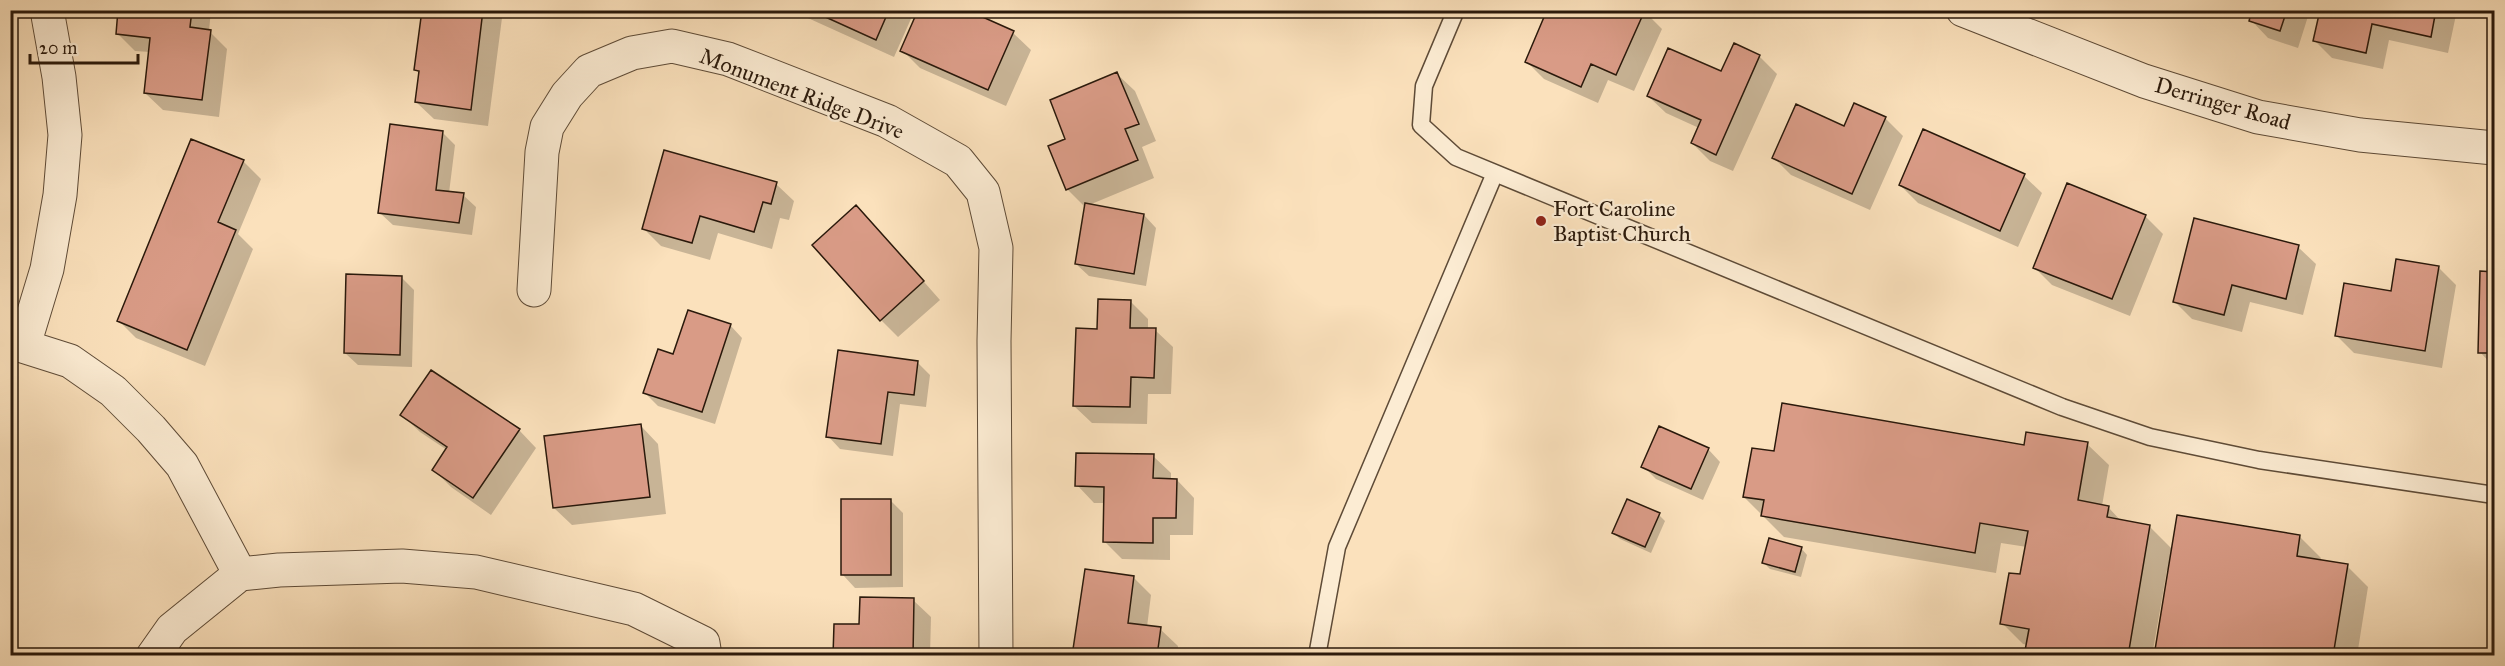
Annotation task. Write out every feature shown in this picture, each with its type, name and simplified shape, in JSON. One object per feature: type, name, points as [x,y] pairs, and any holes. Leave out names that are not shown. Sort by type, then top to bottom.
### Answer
[{"type":"street","points":[[47,10],[59,78],[65,135],[60,195],[47,269],[17,344],[70,362],[113,392],[151,429],[182,465],[240,574]]},
{"type":"street","name":"Derringer Road","points":[[1963,10],[2144,81],[2258,117],[2360,135],[2494,148]]},
{"type":"street","name":"Monument Ridge Drive","points":[[534,290],[542,152],[548,127],[567,95],[590,71],[632,53],[672,46],[728,59],[887,121],[958,161],[983,192],[996,248],[994,352],[996,656]]},
{"type":"street","points":[[153,655],[172,629],[240,574],[279,570],[402,566],[476,572],[634,609],[703,643],[705,656]]},
{"type":"lane","points":[[1456,10],[1424,86],[1421,125],[1456,157],[2062,407],[2150,437],[2259,460],[2494,495]]},
{"type":"lane","points":[[1317,656],[1337,547],[1495,173]]},
{"type":"building","points":[[118,10],[192,10],[190,27],[211,30],[202,100],[144,93],[150,38],[116,34]]},
{"type":"building","points":[[422,10],[483,10],[471,110],[415,102],[419,71],[414,70]]},
{"type":"building","points":[[810,10],[889,10],[876,40]]},
{"type":"building","points":[[918,10],[967,10],[1014,31],[988,90],[900,51]]},
{"type":"building","points":[[1547,10],[1645,10],[1616,75],[1591,64],[1581,87],[1525,62]]},
{"type":"building","points":[[2252,10],[2287,10],[2280,31],[2249,21]]},
{"type":"building","points":[[2320,10],[2436,10],[2431,37],[2372,24],[2366,53],[2313,41]]},
{"type":"building","points":[[1734,43],[1760,55],[1716,155],[1691,143],[1701,120],[1647,96],[1668,48],[1721,71]]},
{"type":"building","points":[[1117,72],[1139,124],[1125,129],[1138,160],[1066,190],[1048,146],[1065,139],[1050,100]]},
{"type":"building","points":[[1854,103],[1886,117],[1852,194],[1772,158],[1796,104],[1844,126]]},
{"type":"building","points":[[390,124],[443,131],[436,190],[464,193],[459,223],[378,213]]},
{"type":"building","points":[[1923,129],[2025,174],[2000,231],[1899,185]]},
{"type":"building","points":[[191,139],[244,160],[218,222],[236,230],[187,350],[117,321]]},
{"type":"building","points":[[664,150],[777,182],[771,204],[763,202],[754,232],[700,216],[692,243],[642,229]]},
{"type":"building","points":[[2067,183],[2146,215],[2112,299],[2033,268]]},
{"type":"building","points":[[1085,203],[1144,214],[1134,274],[1075,264]]},
{"type":"building","points":[[856,205],[924,281],[880,321],[812,245]]},
{"type":"building","points":[[2194,218],[2299,245],[2286,299],[2232,285],[2224,315],[2173,302]]},
{"type":"building","points":[[2396,259],[2439,266],[2425,351],[2335,336],[2344,283],[2391,291]]},
{"type":"building","points":[[2480,271],[2494,272],[2494,353],[2478,353]]},
{"type":"building","points":[[346,274],[402,276],[400,355],[344,353]]},
{"type":"building","points":[[1098,299],[1131,300],[1130,328],[1156,328],[1154,378],[1131,377],[1130,407],[1073,406],[1076,328],[1097,329]]},
{"type":"building","points":[[688,310],[731,324],[702,412],[643,393],[658,349],[673,354]]},
{"type":"building","points":[[838,350],[918,361],[914,395],[888,392],[881,444],[826,437]]},
{"type":"building","points":[[431,370],[520,429],[473,498],[432,470],[447,447],[400,415]]},
{"type":"building","points":[[1782,403],[2024,445],[2026,432],[2088,442],[2078,500],[2109,506],[2107,517],[2150,525],[2128,656],[2024,656],[2029,629],[2000,624],[2009,573],[2020,574],[2028,531],[1980,523],[1975,553],[1761,516],[1764,500],[1743,497],[1752,448],[1774,451]]},
{"type":"building","points":[[641,424],[650,497],[553,508],[544,436]]},
{"type":"building","points":[[1659,426],[1709,448],[1691,489],[1641,467]]},
{"type":"building","points":[[1076,453],[1154,454],[1153,478],[1177,479],[1176,518],[1153,518],[1153,543],[1103,542],[1104,487],[1075,486]]},
{"type":"building","points":[[841,499],[891,499],[891,575],[841,575]]},
{"type":"building","points":[[1627,499],[1660,513],[1645,547],[1612,533]]},
{"type":"building","points":[[2177,515],[2300,535],[2297,556],[2348,564],[2333,656],[2154,656]]},
{"type":"building","points":[[1769,538],[1802,547],[1795,572],[1762,563]]},
{"type":"building","points":[[1085,569],[1134,576],[1128,623],[1161,627],[1157,656],[1072,656]]},
{"type":"building","points":[[860,597],[914,598],[913,656],[833,656],[834,624],[859,624]]},
{"type":"place","name":"Fort Caroline Baptist Church","points":[[1541,221]]}]
